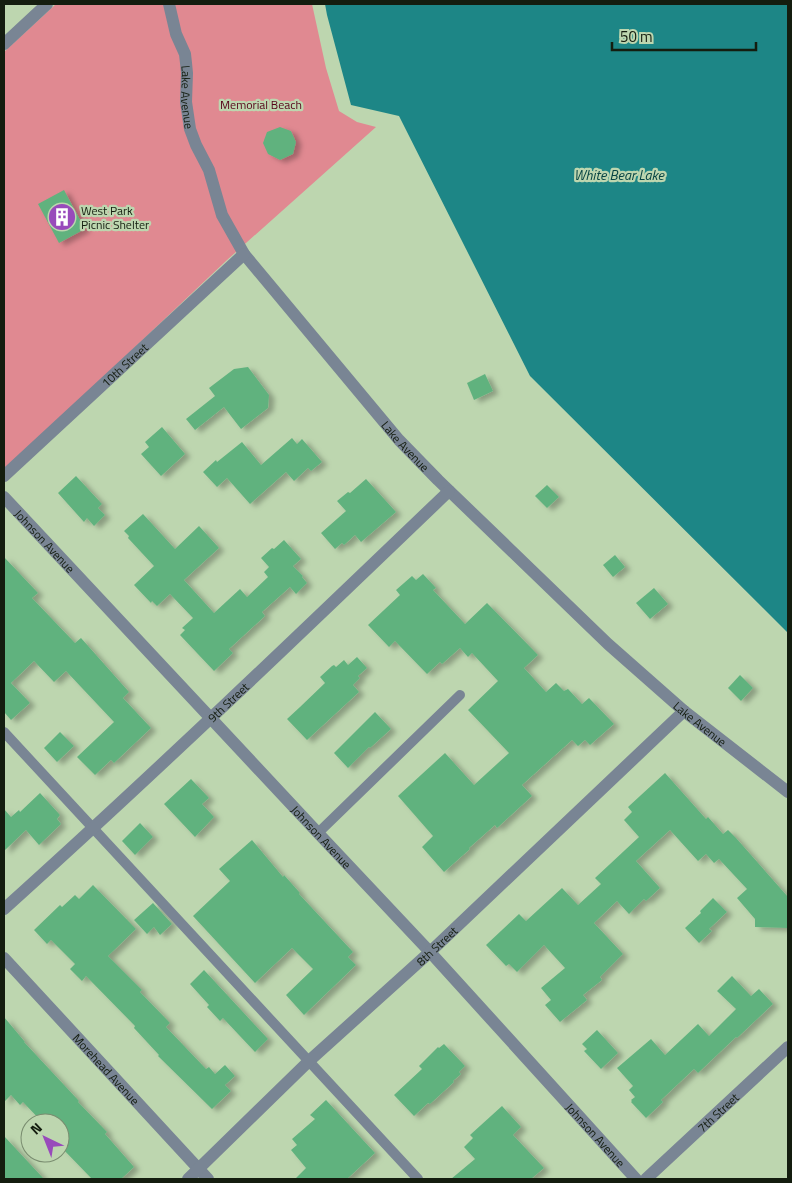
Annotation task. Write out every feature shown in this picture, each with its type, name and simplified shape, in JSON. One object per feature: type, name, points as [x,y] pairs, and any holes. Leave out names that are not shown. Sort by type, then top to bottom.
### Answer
[{"type":"street","points":[[4,44],[47,4]]},
{"type":"street","name":"Lake Avenue","points":[[169,4],[176,34],[185,54],[187,73],[186,102],[190,129],[209,170],[222,215],[244,254],[399,440],[449,491],[608,644],[684,711],[788,792]]},
{"type":"street","name":"10th Street","points":[[4,476],[244,254]]},
{"type":"street","name":"9th Street","points":[[4,909],[212,718],[449,491]]},
{"type":"street","name":"Johnson Avenue","points":[[4,497],[430,952],[636,1179]]},
{"type":"street","name":"8th Street","points":[[188,1179],[309,1061],[430,952],[684,711]]},
{"type":"street","name":"Morehead Avenue","points":[[4,958],[208,1179]]},
{"type":"street","name":"7th Street","points":[[646,1179],[788,1047]]},
{"type":"lane","points":[[318,832],[460,695]]},
{"type":"lane","points":[[4,732],[418,1179]]},
{"type":"green space","name":"Memorial Beach","points":[[56,4],[312,4],[326,68],[339,111],[357,122],[376,127],[227,260],[4,469],[4,52]]},
{"type":"water","name":"White Bear Lake","points":[[325,4],[788,4],[788,633],[530,376],[399,116],[351,105]]},
{"type":"building","points":[[280,127],[291,131],[296,142],[293,154],[280,160],[268,154],[263,143],[267,132]]},
{"type":"building","name":"West Park Picnic Shelter","points":[[64,190],[85,229],[59,243],[38,204]]},
{"type":"building","points":[[248,367],[269,395],[268,408],[241,429],[224,407],[195,430],[186,419],[215,396],[209,388],[234,369]]},
{"type":"building","points":[[485,374],[493,391],[474,400],[467,383]]},
{"type":"building","points":[[162,427],[185,454],[161,476],[141,454],[149,447],[145,442]]},
{"type":"building","points":[[292,438],[297,444],[302,439],[322,462],[311,471],[308,468],[294,481],[286,472],[250,504],[227,478],[217,487],[203,472],[216,460],[217,462],[242,442],[261,465]]},
{"type":"building","points":[[76,476],[102,504],[98,508],[105,515],[94,526],[87,518],[84,522],[58,493]]},
{"type":"building","points":[[366,479],[396,512],[361,542],[355,535],[344,545],[342,543],[335,549],[321,533],[346,511],[337,501]]},
{"type":"building","points":[[547,485],[559,497],[547,508],[535,496]]},
{"type":"building","points":[[143,514],[175,549],[199,526],[219,548],[184,580],[214,613],[240,589],[247,597],[268,577],[264,572],[269,567],[261,558],[284,540],[301,559],[293,566],[307,583],[296,594],[290,587],[262,612],[265,616],[229,649],[233,653],[214,671],[180,635],[185,630],[182,628],[193,618],[170,594],[157,606],[152,601],[151,603],[134,585],[154,566],[128,538],[129,536],[124,531]]},
{"type":"building","points":[[615,555],[625,567],[613,577],[603,565]]},
{"type":"building","points":[[4,557],[38,593],[32,598],[75,643],[81,638],[129,692],[123,698],[151,728],[114,763],[111,760],[95,775],[77,757],[114,722],[66,671],[54,682],[34,661],[11,683],[30,703],[11,720],[4,712]]},
{"type":"building","points":[[423,574],[436,588],[433,590],[465,624],[487,603],[538,655],[524,668],[546,692],[556,683],[564,691],[568,689],[582,704],[589,698],[614,724],[590,745],[585,740],[578,746],[572,740],[522,785],[532,796],[497,828],[495,825],[444,872],[422,847],[433,836],[398,796],[445,753],[474,785],[509,753],[468,710],[498,681],[472,653],[468,657],[460,648],[427,674],[395,641],[389,647],[368,625],[400,595],[396,590],[412,576],[416,580]]},
{"type":"building","points":[[654,588],[668,604],[650,619],[636,603]]},
{"type":"building","points":[[357,657],[367,668],[358,676],[360,678],[353,685],[359,692],[307,740],[287,719],[325,683],[320,677],[332,666],[336,667],[344,660],[348,665]]},
{"type":"building","points":[[740,675],[753,688],[741,701],[728,688]]},
{"type":"building","points":[[375,712],[391,729],[348,768],[334,753]]},
{"type":"building","points":[[60,732],[74,746],[57,762],[44,748]]},
{"type":"building","points":[[665,773],[706,819],[708,817],[723,834],[728,830],[736,838],[788,897],[788,928],[755,927],[755,919],[737,898],[747,889],[719,859],[714,863],[706,854],[698,861],[670,830],[636,861],[660,888],[646,901],[644,899],[629,914],[617,901],[594,923],[623,954],[600,977],[602,980],[583,995],[587,1000],[560,1022],[545,1005],[551,1000],[541,988],[565,968],[544,945],[517,972],[509,964],[506,966],[486,945],[519,914],[526,921],[562,888],[578,905],[601,884],[595,878],[639,837],[624,820],[632,812],[628,807]]},
{"type":"building","points":[[191,779],[209,798],[202,804],[214,817],[195,837],[164,804]]},
{"type":"building","points":[[40,793],[60,815],[57,819],[61,824],[39,845],[26,830],[4,851],[4,809],[11,817],[19,810],[20,812]]},
{"type":"building","points":[[140,823],[153,837],[135,855],[122,841]]},
{"type":"building","points":[[252,840],[283,877],[284,875],[299,894],[353,952],[348,957],[356,965],[304,1015],[286,995],[313,969],[292,948],[255,983],[193,916],[230,881],[219,869]]},
{"type":"building","points":[[93,885],[136,929],[108,956],[142,990],[140,992],[170,1023],[166,1027],[206,1069],[209,1067],[215,1074],[225,1065],[235,1076],[225,1085],[231,1091],[212,1109],[158,1056],[134,1028],[135,1026],[86,976],[82,981],[70,969],[75,964],[51,940],[47,944],[34,930],[60,905],[62,907],[75,895],[79,899]]},
{"type":"building","points":[[713,898],[727,912],[709,929],[712,931],[699,943],[685,928]]},
{"type":"building","points":[[153,903],[172,924],[160,935],[154,927],[147,934],[134,920]]},
{"type":"building","points":[[204,970],[268,1039],[255,1052],[223,1018],[220,1021],[207,1007],[209,1005],[190,984]]},
{"type":"building","points":[[732,976],[751,996],[759,989],[773,1004],[698,1073],[694,1069],[661,1100],[663,1102],[646,1118],[631,1102],[635,1097],[629,1090],[633,1086],[617,1068],[651,1039],[665,1055],[698,1024],[709,1036],[736,1009],[717,991]]},
{"type":"building","points":[[4,1017],[24,1042],[107,1132],[105,1134],[134,1167],[121,1179],[92,1179],[70,1156],[70,1113],[33,1113],[23,1102],[20,1105],[11,1095],[4,1102]]},
{"type":"building","points":[[597,1030],[618,1053],[601,1069],[584,1051],[587,1049],[582,1044]]},
{"type":"building","points":[[444,1044],[465,1066],[459,1072],[461,1074],[454,1082],[414,1116],[394,1095],[422,1069],[419,1066],[438,1047]]},
{"type":"building","points":[[326,1100],[375,1153],[347,1179],[295,1179],[306,1168],[291,1150],[297,1145],[292,1139],[315,1119],[310,1115]]},
{"type":"building","points":[[502,1106],[521,1127],[513,1135],[544,1168],[531,1179],[451,1179],[475,1159],[464,1147],[473,1138],[470,1135]]},
{"type":"building","points":[[4,1136],[20,1153],[20,1163],[29,1163],[44,1179],[4,1179]]},
{"type":"place","name":"West Park Picnic Shelter","points":[[62,217]]}]
